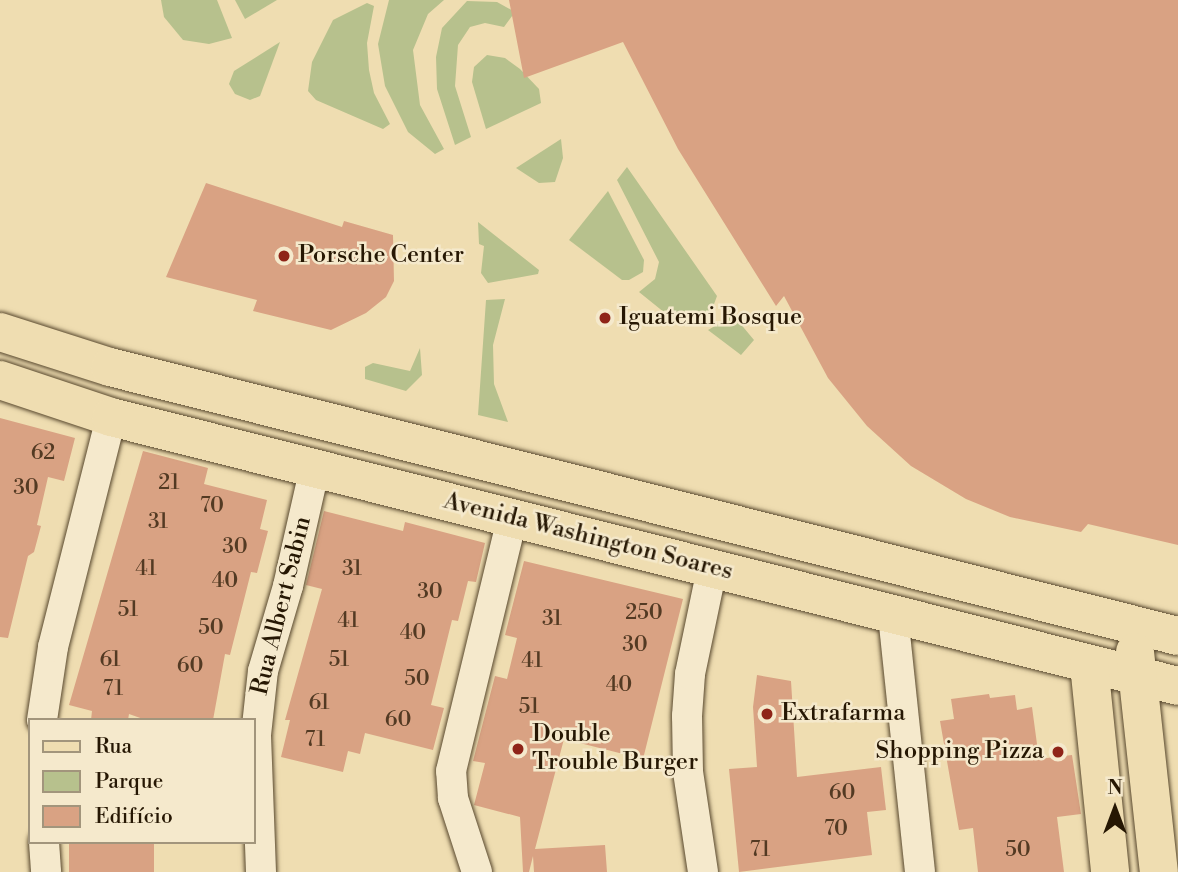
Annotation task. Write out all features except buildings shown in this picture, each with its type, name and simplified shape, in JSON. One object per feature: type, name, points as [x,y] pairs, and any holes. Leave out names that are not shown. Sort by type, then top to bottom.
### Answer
[{"type":"main road","name":"Avenida Washington Soares","points":[[0,332],[110,367],[1178,636]]},
{"type":"main road","name":"Avenida Washington Soares","points":[[9,388],[111,417],[1178,686]]},
{"type":"main road","points":[[1133,626],[1159,872]]},
{"type":"main road","points":[[1088,664],[1110,872]]},
{"type":"street","points":[[41,718],[52,647],[111,417]]},
{"type":"street","name":"Rua Albert Sabin","points":[[261,872],[256,735],[260,691],[315,467]]},
{"type":"street","points":[[477,872],[453,798],[451,771],[512,518]]},
{"type":"street","points":[[703,872],[688,772],[687,716],[690,674],[712,569]]},
{"type":"street","points":[[894,615],[920,872]]},
{"type":"street","points":[[44,844],[46,872]]},
{"type":"green space","points":[[161,0],[217,0],[232,38],[209,44],[183,40],[164,17]]},
{"type":"green space","points":[[235,0],[277,0],[245,19]]},
{"type":"green space","points":[[389,0],[444,0],[428,14],[413,50],[420,105],[444,149],[435,154],[408,132],[385,86],[378,44]]},
{"type":"green space","points":[[467,1],[497,2],[515,12],[504,27],[485,23],[470,27],[458,45],[455,86],[471,137],[455,145],[437,89],[436,57],[442,28]]},
{"type":"green space","points":[[367,3],[374,6],[367,43],[369,70],[374,93],[390,124],[383,129],[316,100],[308,91],[312,62],[333,20]]},
{"type":"green space","points":[[280,42],[260,96],[250,100],[235,94],[229,84],[234,71]]},
{"type":"green space","points":[[487,55],[505,58],[520,69],[539,89],[541,103],[486,129],[472,82],[474,67]]},
{"type":"green space","points":[[561,139],[563,158],[555,182],[539,183],[516,168]]},
{"type":"green space","points":[[627,167],[717,296],[710,315],[701,318],[665,313],[639,292],[655,279],[659,262],[617,180]]},
{"type":"green space","points":[[608,191],[644,260],[643,272],[629,280],[622,280],[569,240]]},
{"type":"green space","points":[[478,222],[539,270],[538,274],[488,283],[481,273],[484,246],[479,244]]},
{"type":"green space","points":[[505,299],[493,345],[494,384],[508,422],[478,415],[486,300]]},
{"type":"green space","points":[[729,310],[754,340],[741,355],[708,330],[722,322]]},
{"type":"green space","points":[[420,348],[422,375],[406,391],[365,379],[365,367],[373,363],[410,371]]},
{"type":"place","name":"Porsche Center","points":[[284,256]]},
{"type":"place","name":"Iguatemi Bosque","points":[[605,318]]},
{"type":"place","name":"Extrafarma","points":[[767,714]]},
{"type":"place","name":"Double Trouble Burger","points":[[518,749]]},
{"type":"place","name":"Shopping Pizza","points":[[1058,752]]}]
